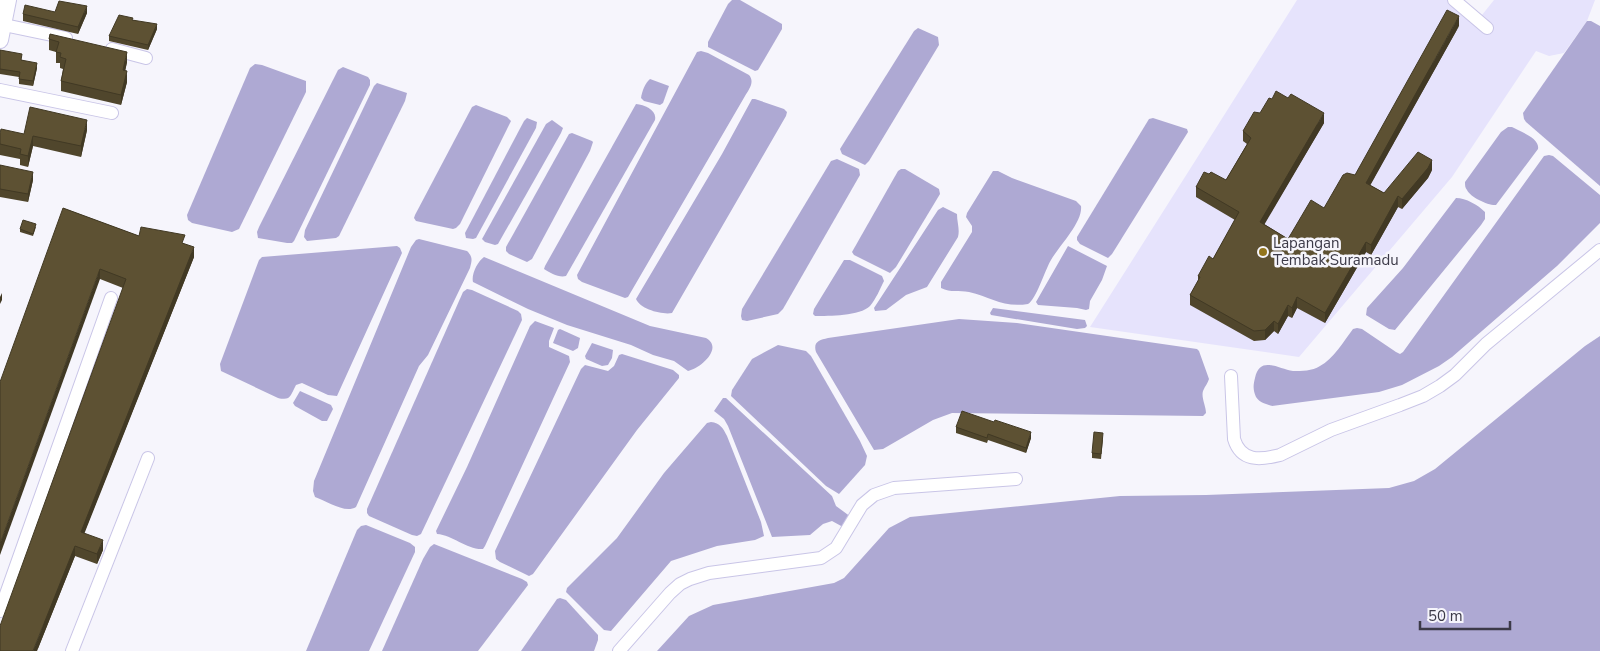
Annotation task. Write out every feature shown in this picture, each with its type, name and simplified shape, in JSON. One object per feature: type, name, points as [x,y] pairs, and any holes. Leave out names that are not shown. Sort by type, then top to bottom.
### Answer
[{"type":"main road","points":[[1,29],[8,0]]},
{"type":"street","points":[[1454,0],[1487,28]]},
{"type":"street","points":[[1,29],[75,40]]},
{"type":"street","points":[[104,47],[146,58]]},
{"type":"street","points":[[0,90],[112,113]]},
{"type":"street","points":[[1231,376],[1234,439],[1237,449],[1243,455],[1250,458],[1271,458],[1280,455],[1331,430],[1407,402],[1440,386],[1455,375],[1486,344],[1600,250]]},
{"type":"street","points":[[0,611],[111,298]]},
{"type":"street","points":[[72,651],[148,458]]},
{"type":"street","points":[[619,651],[670,593],[680,584],[690,579],[709,573],[816,560],[828,555],[836,548],[862,505],[874,495],[894,488],[1016,479]]},
{"type":"shaded area","points":[[732,0],[740,0],[782,24],[782,29],[758,70],[755,71],[708,47],[708,42]]},
{"type":"shaded area","name":"Lapangan Tembak Suramadu","points":[[1297,0],[1454,0],[1478,20],[1494,0],[1595,0],[1587,21],[1564,53],[1549,56],[1536,51],[1452,177],[1299,357],[1090,327]]},
{"type":"shaded area","points":[[1587,21],[1600,26],[1600,186],[1526,122],[1523,113]]},
{"type":"shaded area","points":[[918,28],[938,37],[939,45],[869,161],[865,165],[842,154],[840,149],[914,31]]},
{"type":"shaded area","points":[[701,51],[749,75],[751,78],[750,88],[628,297],[625,298],[582,282],[578,279],[577,275],[697,52]]},
{"type":"shaded area","points":[[255,64],[306,81],[306,92],[239,229],[232,232],[192,223],[188,220],[187,215],[250,68]]},
{"type":"shaded area","points":[[343,67],[368,77],[370,85],[294,241],[287,243],[258,238],[257,232],[259,227],[338,70]]},
{"type":"shaded area","points":[[650,79],[669,86],[663,103],[660,105],[644,101],[641,98],[644,87]]},
{"type":"shaded area","points":[[377,83],[407,93],[405,101],[339,236],[336,238],[307,241],[304,237],[305,230]]},
{"type":"shaded area","points":[[752,99],[784,109],[787,112],[786,116],[672,313],[657,312],[642,306],[636,299],[722,154]]},
{"type":"shaded area","points":[[636,104],[652,111],[655,120],[566,276],[552,274],[544,269],[545,266]]},
{"type":"shaded area","points":[[476,105],[507,117],[511,121],[460,224],[453,229],[416,221],[415,215],[472,107]]},
{"type":"shaded area","points":[[527,118],[537,122],[536,128],[476,238],[466,238],[465,233]]},
{"type":"shaded area","points":[[1153,118],[1187,129],[1188,132],[1108,258],[1080,244],[1077,237],[1149,119]]},
{"type":"shaded area","points":[[552,120],[563,128],[561,133],[498,244],[485,242],[482,239],[546,124]]},
{"type":"shaded area","points":[[1508,127],[1525,133],[1536,142],[1538,149],[1496,205],[1493,205],[1469,193],[1465,182],[1501,132]]},
{"type":"shaded area","points":[[572,133],[593,142],[590,151],[532,259],[527,262],[509,254],[506,251],[506,247],[569,134]]},
{"type":"shaded area","points":[[1544,156],[1553,156],[1600,195],[1600,223],[1557,266],[1452,357],[1439,366],[1402,385],[1379,392],[1272,406],[1263,403],[1256,397],[1254,392],[1255,378],[1257,371],[1261,367],[1270,365],[1293,371],[1317,368],[1334,354],[1353,329],[1362,329],[1396,352],[1400,354],[1403,352]]},
{"type":"shaded area","points":[[837,159],[859,169],[860,175],[783,309],[778,314],[747,321],[742,320],[742,309],[831,161]]},
{"type":"shaded area","points":[[905,169],[939,189],[940,194],[896,267],[890,273],[854,255],[852,252],[898,171]]},
{"type":"shaded area","points":[[993,171],[998,171],[1012,178],[1076,201],[1081,206],[1078,219],[1051,260],[1037,291],[1028,304],[1011,305],[969,292],[941,288],[941,282],[972,232],[972,226],[966,217],[967,213]]},
{"type":"shaded area","points":[[1456,198],[1472,202],[1485,212],[1485,219],[1481,225],[1395,330],[1389,329],[1366,315],[1367,308],[1403,268]]},
{"type":"shaded area","points":[[943,207],[957,214],[958,237],[927,287],[906,295],[886,310],[875,311],[874,308],[938,210]]},
{"type":"shaded area","points":[[419,239],[467,251],[472,259],[470,268],[428,355],[419,366],[356,507],[352,509],[341,508],[315,497],[313,491],[314,481],[411,247]]},
{"type":"shaded area","points":[[397,246],[402,253],[337,396],[328,395],[302,383],[296,385],[288,398],[282,399],[221,371],[220,364],[259,260],[262,257]]},
{"type":"shaded area","points":[[1068,246],[1107,266],[1102,280],[1090,301],[1089,309],[1086,310],[1038,305],[1036,302]]},
{"type":"shaded area","points":[[484,257],[650,326],[706,338],[711,342],[711,352],[704,362],[688,371],[674,361],[567,325],[528,309],[473,282],[473,275],[479,261]]},
{"type":"shaded area","points":[[844,260],[850,260],[882,276],[884,281],[878,294],[870,306],[859,312],[844,315],[815,316],[813,314],[814,309]]},
{"type":"shaded area","points":[[467,289],[518,311],[521,314],[522,320],[421,534],[417,536],[412,535],[369,516],[367,509],[463,292]]},
{"type":"shaded area","points":[[993,308],[1085,320],[1087,326],[1077,329],[991,315],[990,313]]},
{"type":"shaded area","points":[[959,319],[1017,323],[1197,349],[1209,379],[1203,391],[1206,413],[1203,416],[952,413],[933,420],[883,449],[874,450],[816,352],[816,344],[828,338]]},
{"type":"shaded area","points":[[535,321],[554,328],[549,341],[549,347],[569,356],[570,362],[485,546],[483,549],[477,549],[437,534],[436,531],[467,467],[530,326]]},
{"type":"shaded area","points":[[560,329],[580,338],[578,348],[573,351],[553,343]]},
{"type":"shaded area","points":[[1600,336],[1600,651],[657,651],[689,616],[713,605],[834,583],[844,578],[889,528],[910,517],[1120,496],[1206,495],[1389,488],[1414,481],[1435,469],[1585,346]]},
{"type":"shaded area","points":[[592,343],[613,350],[612,358],[608,365],[602,366],[586,359],[585,356]]},
{"type":"shaded area","points":[[778,345],[806,351],[811,356],[867,456],[865,465],[839,494],[826,486],[731,396],[732,390],[752,359]]},
{"type":"shaded area","points":[[622,354],[673,370],[679,375],[679,378],[637,430],[533,574],[529,576],[500,562],[496,559],[495,551],[581,369],[585,365],[608,371],[614,366],[619,355]]},
{"type":"shaded area","points":[[300,391],[331,405],[333,409],[327,421],[322,421],[295,406],[293,403]]},
{"type":"shaded area","points":[[723,398],[726,398],[832,496],[836,506],[851,517],[843,527],[832,521],[823,524],[810,535],[772,537],[728,426],[724,419],[714,411]]},
{"type":"shaded area","points":[[711,422],[721,426],[727,436],[761,522],[764,536],[755,540],[717,546],[671,561],[611,631],[604,630],[566,592],[567,588],[617,538],[664,473],[707,423]]},
{"type":"shaded area","points":[[366,525],[410,543],[415,547],[415,552],[369,651],[306,651],[357,530],[361,526]]},
{"type":"shaded area","points":[[434,544],[522,579],[528,585],[478,651],[382,651],[423,559]]},
{"type":"shaded area","points":[[557,599],[566,600],[598,635],[594,651],[521,651]]},
{"type":"building","points":[[59,1],[87,6],[78,27],[23,14],[25,5],[55,12]]},
{"type":"building","points":[[1447,10],[1459,16],[1366,183],[1384,193],[1418,152],[1432,160],[1428,168],[1402,199],[1398,196],[1371,245],[1366,242],[1325,313],[1297,297],[1292,308],[1288,305],[1278,324],[1274,321],[1265,330],[1254,331],[1190,295],[1209,256],[1213,259],[1239,212],[1196,187],[1204,172],[1209,174],[1211,172],[1226,180],[1251,138],[1243,131],[1254,112],[1260,113],[1269,98],[1272,99],[1276,91],[1288,98],[1291,94],[1324,113],[1260,222],[1288,239],[1311,200],[1324,208],[1343,175],[1347,173],[1355,175]]},
{"type":"building","points":[[119,15],[133,18],[132,20],[157,24],[148,45],[109,36]]},
{"type":"building","points":[[50,34],[127,52],[123,70],[127,71],[121,95],[61,81],[66,59],[60,57],[61,53],[56,52],[59,42],[49,39]]},
{"type":"building","points":[[0,50],[22,54],[21,60],[37,63],[33,81],[19,79],[20,72],[0,69]]},
{"type":"building","points":[[30,107],[87,120],[81,146],[33,136],[28,156],[20,154],[21,149],[0,144],[1,129],[24,134]]},
{"type":"building","points":[[0,165],[33,172],[28,194],[0,189]]},
{"type":"building","points":[[63,208],[139,236],[141,227],[185,235],[182,243],[194,247],[81,532],[103,540],[97,554],[75,546],[33,651],[0,651],[0,626],[126,279],[100,269],[0,544],[0,382]]},
{"type":"building","points":[[23,220],[36,224],[33,234],[20,229]]},
{"type":"building","points":[[962,411],[1031,432],[1026,448],[988,434],[987,438],[956,427]]},
{"type":"building","points":[[1094,432],[1103,433],[1101,454],[1092,453]]},
{"type":"place","name":"Lapangan Tembak Suramadu","points":[[1263,252]]}]
